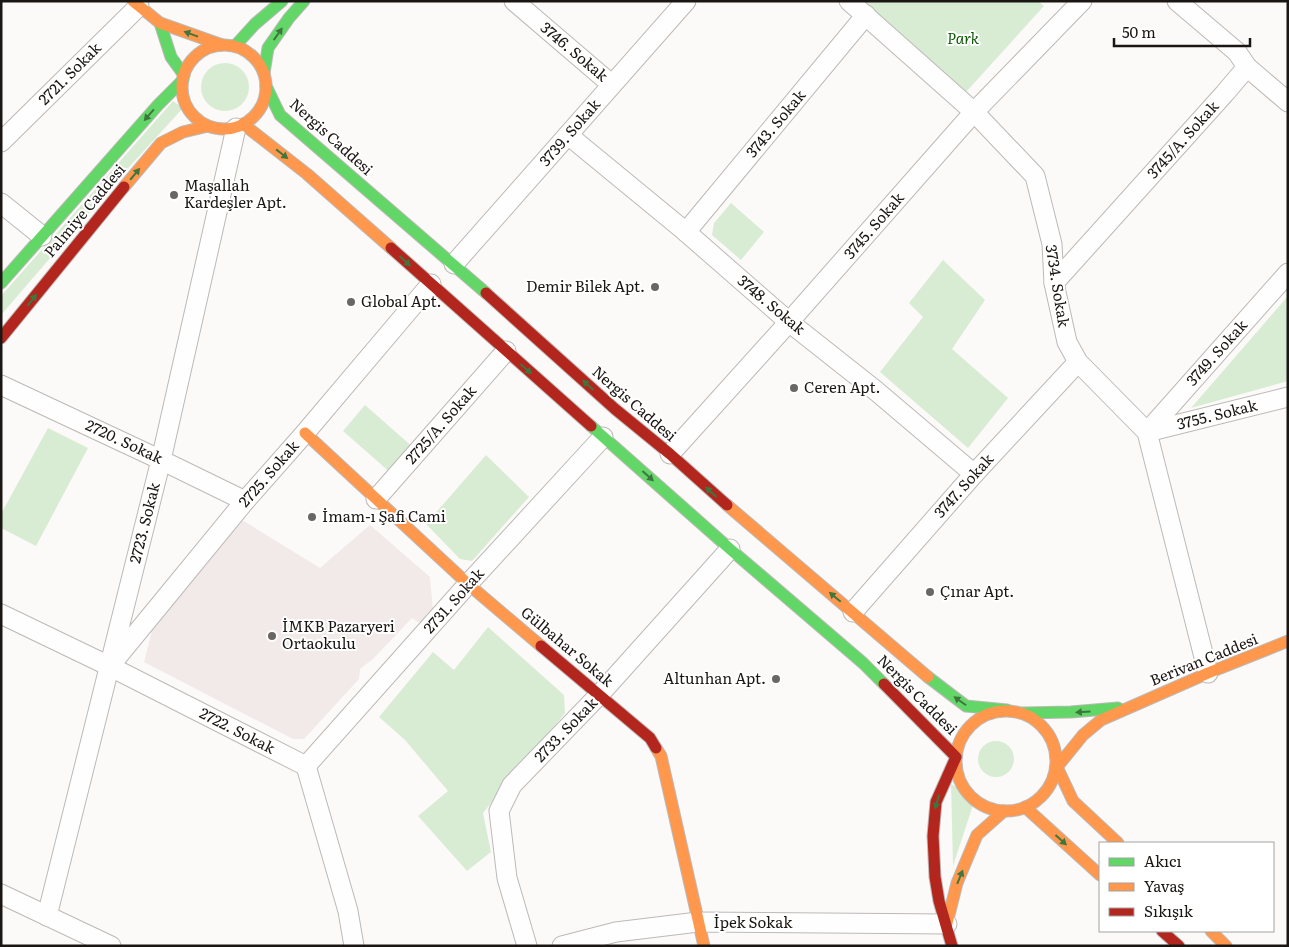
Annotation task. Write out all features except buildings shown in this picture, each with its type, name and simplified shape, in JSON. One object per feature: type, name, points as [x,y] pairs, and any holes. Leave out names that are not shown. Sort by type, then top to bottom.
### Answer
[{"type":"main road","points":[[235,46],[255,24],[282,1]]},
{"type":"main road","points":[[222,45],[208,48],[197,55],[188,66],[183,77],[182,94],[187,108],[196,119],[208,126],[222,130],[249,122],[258,112],[264,100],[266,86],[264,73],[268,48],[289,18],[304,1]]},
{"type":"main road","points":[[136,4],[160,23],[222,45],[235,46],[248,52],[257,61],[264,73]]},
{"type":"main road","points":[[160,23],[171,57],[183,77]]},
{"type":"main road","name":"Palmiye Caddesi","points":[[1,283],[183,77]]},
{"type":"main road","name":"Nergis Caddesi","points":[[266,86],[280,115],[454,264],[614,409],[670,454],[752,528],[939,686],[966,706],[1007,710]]},
{"type":"main road","name":"Palmiye Caddesi","points":[[1,338],[68,254],[161,144],[183,132],[208,126]]},
{"type":"main road","name":"Nergis Caddesi","points":[[240,126],[307,174],[730,550],[863,663],[956,757]]},
{"type":"main road","name":"Gülbahar Sokak","points":[[305,433],[468,584],[650,738],[661,756],[704,946]]},
{"type":"main road","name":"Berivan Caddesi","points":[[1131,706],[1288,641]]},
{"type":"main road","points":[[1023,713],[1038,721],[1050,734],[1056,750],[1057,767],[1052,784],[1041,798],[1025,808],[1004,811],[981,805],[968,794],[960,781],[956,766],[957,749],[963,734],[974,721],[990,713],[1007,710],[1023,713],[1093,711],[1131,706]]},
{"type":"main road","points":[[1057,767],[1083,735],[1101,720],[1131,706]]},
{"type":"main road","points":[[952,946],[939,901],[935,877],[934,836],[936,802],[956,757]]},
{"type":"main road","points":[[1057,767],[1073,801],[1117,842]]},
{"type":"main road","points":[[1025,808],[1099,874]]},
{"type":"main road","points":[[947,924],[957,883],[977,835],[1004,811]]},
{"type":"main road","points":[[1163,932],[1179,946]]},
{"type":"main road","points":[[1211,932],[1226,946]]},
{"type":"street","name":"3746. Sokak","points":[[514,1],[611,84]]},
{"type":"street","name":"3739. Sokak","points":[[454,264],[686,1]]},
{"type":"street","name":"3734. Sokak","points":[[849,1],[974,112],[1035,176],[1052,244],[1054,283],[1066,342],[1078,362],[1147,432]]},
{"type":"street","name":"3745. Sokak","points":[[670,454],[974,112],[1082,1]]},
{"type":"street","points":[[1177,1],[1237,52],[1247,67],[1288,102]]},
{"type":"street","name":"2721. Sokak","points":[[1,142],[136,4]]},
{"type":"street","name":"3743. Sokak","points":[[686,232],[866,15]]},
{"type":"street","name":"3745/A. Sokak","points":[[1054,283],[1225,94],[1247,67]]},
{"type":"street","name":"2723. Sokak","points":[[47,916],[161,460],[240,126]]},
{"type":"street","name":"3748. Sokak","points":[[568,135],[686,232],[789,322],[876,390],[974,474]]},
{"type":"street","points":[[1,203],[42,236]]},
{"type":"street","name":"3749. Sokak","points":[[1147,432],[1288,273]]},
{"type":"street","name":"2725. Sokak","points":[[109,666],[245,501],[431,284]]},
{"type":"street","name":"2725/A. Sokak","points":[[376,499],[506,351]]},
{"type":"street","name":"3747. Sokak","points":[[853,612],[974,474],[1078,362]]},
{"type":"street","name":"2720. Sokak","points":[[1,385],[245,501]]},
{"type":"street","name":"3755. Sokak","points":[[1147,432],[1288,397]]},
{"type":"street","points":[[1147,432],[1208,673]]},
{"type":"street","name":"2731. Sokak","points":[[306,766],[468,584],[603,437]]},
{"type":"street","name":"2733. Sokak","points":[[527,946],[507,878],[499,810],[512,785],[600,694],[730,550]]},
{"type":"street","name":"2722. Sokak","points":[[1,614],[109,666],[306,766]]},
{"type":"street","points":[[306,766],[348,911],[354,946]]},
{"type":"street","points":[[1,894],[111,946]]},
{"type":"street","name":"İpek Sokak","points":[[562,946],[616,932],[698,922],[947,924]]},
{"type":"shaded area","name":"İMKB Pazaryeri Ortaokulu","points":[[242,520],[320,568],[370,525],[430,577],[433,610],[421,624],[412,618],[373,659],[360,669],[359,679],[304,739],[293,739],[144,662],[154,623]]},
{"type":"green space","name":"Park","points":[[864,1],[1038,1],[1044,6],[966,92]]},
{"type":"green space","points":[[220,63],[230,63],[242,70],[249,82],[249,92],[242,104],[230,111],[220,111],[212,107],[205,100],[201,92],[201,82],[205,74],[212,67]]},
{"type":"green space","points":[[173,101],[183,108],[120,177],[1,315],[1,296]]},
{"type":"green space","points":[[731,203],[764,232],[741,260],[712,235],[714,223]]},
{"type":"green space","points":[[943,260],[985,300],[952,349],[1008,398],[968,448],[880,372],[923,317],[909,303]]},
{"type":"green space","points":[[1288,296],[1288,381],[1191,408]]},
{"type":"green space","points":[[365,405],[415,449],[392,474],[343,431]]},
{"type":"green space","points":[[48,428],[88,448],[36,546],[1,528],[1,514]]},
{"type":"green space","points":[[486,455],[529,497],[472,561],[460,559],[426,524]]},
{"type":"green space","points":[[488,627],[564,695],[565,713],[483,813],[491,852],[467,871],[418,816],[448,791],[405,740],[379,717],[433,652],[454,670]]},
{"type":"green space","points":[[996,741],[1003,742],[1009,746],[1013,752],[1013,766],[1009,772],[1003,776],[996,777],[989,776],[983,772],[979,766],[978,759],[979,752],[983,746],[989,742]]},
{"type":"green space","points":[[951,784],[975,799],[953,866]]},
{"type":"traffic: fast","points":[[235,46],[255,24],[282,1]]},
{"type":"traffic: fast","points":[[264,73],[268,48],[289,18],[304,1]]},
{"type":"traffic: fast","points":[[160,23],[171,57],[184,75]]},
{"type":"traffic: fast","points":[[1,283],[158,105],[183,80]]},
{"type":"traffic: fast","points":[[266,86],[280,115],[486,293]]},
{"type":"traffic: fast","points":[[591,426],[863,663],[884,684]]},
{"type":"traffic: fast","points":[[928,677],[966,706],[1007,710]]},
{"type":"traffic: fast","points":[[1023,713],[1071,712],[1118,708]]},
{"type":"traffic: slow","points":[[133,1],[160,23],[222,45]]},
{"type":"traffic: slow","points":[[224,45],[240,48],[254,57],[263,71],[266,87],[263,103],[254,117],[240,126],[224,129],[208,126],[194,117],[185,103],[182,87],[185,71],[194,57],[208,48],[224,45]]},
{"type":"traffic: slow","points":[[243,124],[307,174],[391,248]]},
{"type":"traffic: slow","points":[[124,187],[161,143],[183,132],[208,126]]},
{"type":"traffic: slow","points":[[305,433],[468,584],[541,646]]},
{"type":"traffic: slow","points":[[727,505],[928,677]]},
{"type":"traffic: slow","points":[[1117,842],[1073,801],[1057,767],[1083,735],[1101,720],[1208,673],[1288,641]]},
{"type":"traffic: slow","points":[[1006,711],[1025,714],[1042,725],[1053,742],[1056,761],[1053,780],[1042,797],[1025,808],[1006,811],[987,808],[970,797],[959,780],[956,761],[959,742],[970,725],[987,714],[1006,711]]},
{"type":"traffic: slow","points":[[656,748],[661,756],[704,946]]},
{"type":"traffic: slow","points":[[1025,807],[1099,874]]},
{"type":"traffic: slow","points":[[947,923],[957,883],[977,835],[1004,811]]},
{"type":"traffic: slow","points":[[1212,932],[1226,946]]},
{"type":"traffic: jam","points":[[1,338],[124,187]]},
{"type":"traffic: jam","points":[[391,248],[591,426]]},
{"type":"traffic: jam","points":[[486,293],[615,409],[670,454],[727,505]]},
{"type":"traffic: jam","points":[[541,646],[650,738],[656,748]]},
{"type":"traffic: jam","points":[[884,684],[956,757],[936,802],[933,836],[935,877],[939,901],[952,946]]},
{"type":"traffic: jam","points":[[1163,932],[1179,946]]},
{"type":"place","name":"Maşallah Kardeşler Apt.","points":[[174,195]]},
{"type":"place","name":"Demir Bilek Apt.","points":[[655,287]]},
{"type":"place","name":"Global Apt.","points":[[351,302]]},
{"type":"place","name":"Ceren Apt.","points":[[794,388]]},
{"type":"place","name":"İmam-ı Şafi Cami","points":[[312,517]]},
{"type":"place","name":"Çınar Apt.","points":[[930,592]]},
{"type":"place","name":"İMKB Pazaryeri Ortaokulu","points":[[272,636]]},
{"type":"place","name":"Altunhan Apt.","points":[[776,679]]}]
